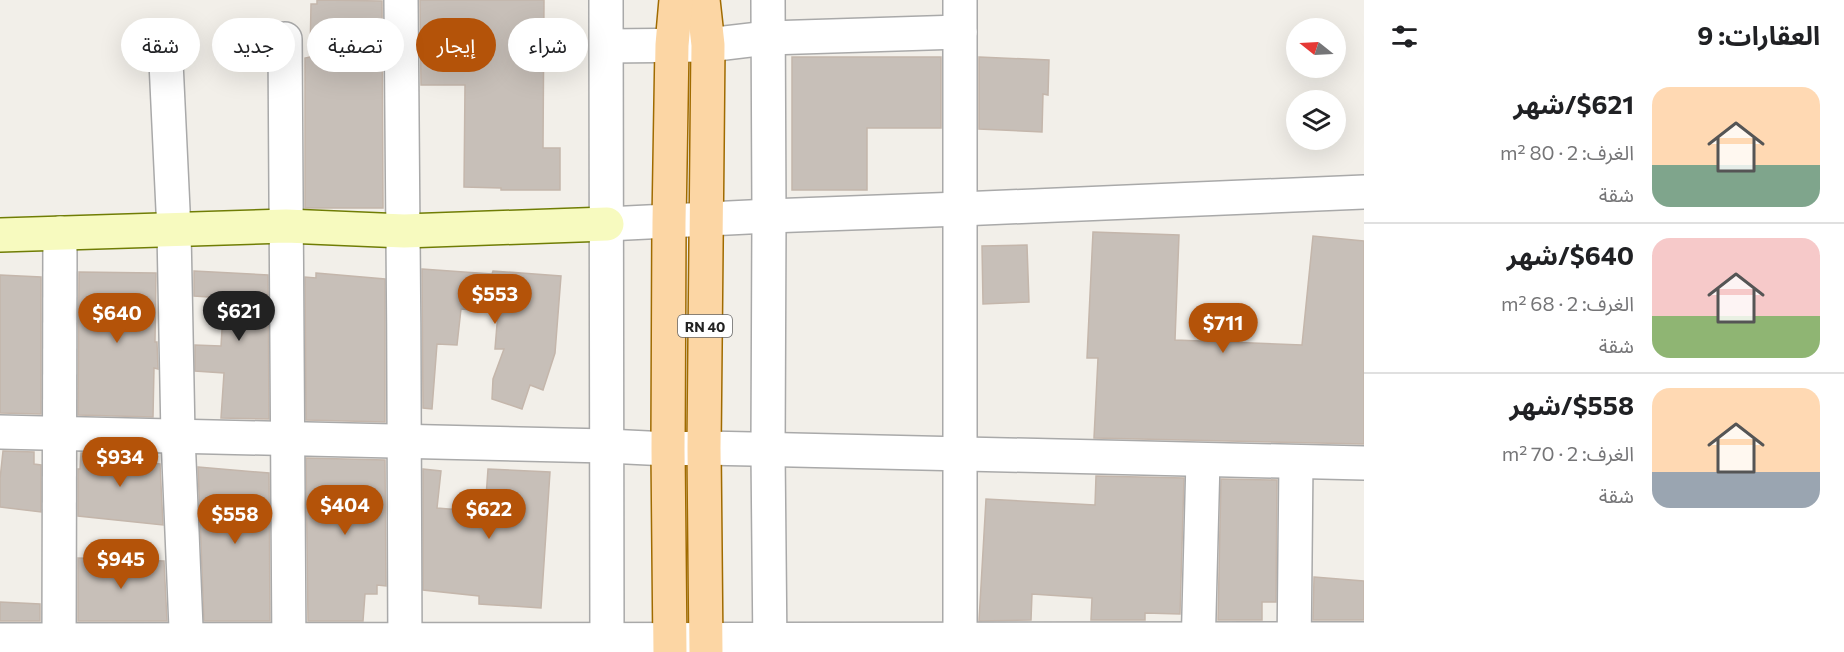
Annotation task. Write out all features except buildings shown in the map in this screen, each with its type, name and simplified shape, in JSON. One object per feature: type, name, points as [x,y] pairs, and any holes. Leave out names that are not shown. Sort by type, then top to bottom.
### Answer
[{"type":"main road","name":"RN 40","points":[[670,646],[669,222],[672,45],[676,0]]},
{"type":"main road","name":"RN 40","points":[[703,0],[708,45],[704,448],[706,646]]},
{"type":"street","points":[[401,0],[405,646]]},
{"type":"street","points":[[606,0],[607,646]]},
{"type":"street","points":[[768,0],[770,646]]},
{"type":"street","points":[[607,46],[708,45],[960,16],[960,646]]},
{"type":"street","points":[[166,72],[174,231],[178,436],[187,646]]},
{"type":"street","points":[[285,72],[289,646]]},
{"type":"street","points":[[0,235],[286,226],[404,231],[1364,192]]},
{"type":"street","points":[[59,646],[60,233]]},
{"type":"street","points":[[0,432],[668,449],[1364,463]]},
{"type":"street","points":[[1198,646],[1203,460]]},
{"type":"street","points":[[1294,645],[1296,462]]},
{"type":"street","points":[[0,640],[59,646],[1198,646],[1294,645],[1364,639]]}]
